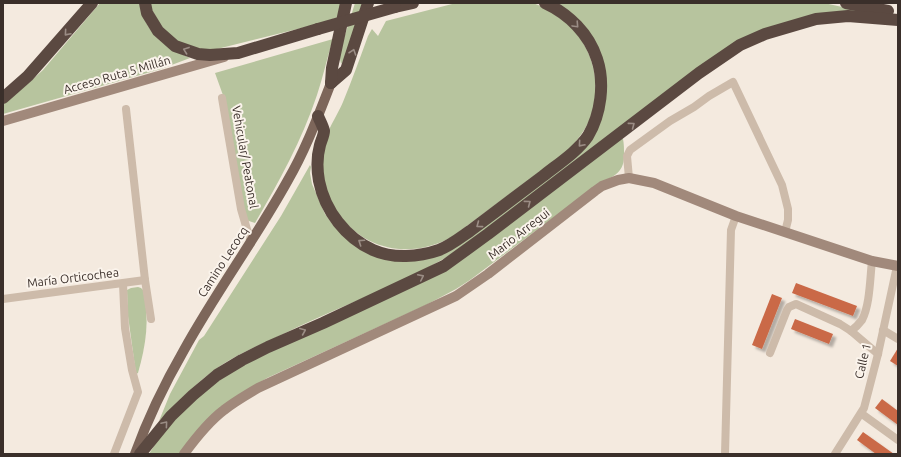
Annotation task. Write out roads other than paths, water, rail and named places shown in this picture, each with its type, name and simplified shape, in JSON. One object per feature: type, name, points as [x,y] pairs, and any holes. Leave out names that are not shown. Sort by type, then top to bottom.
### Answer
[{"type":"highway","points":[[3,98],[28,76],[92,3]]},
{"type":"highway","points":[[144,3],[147,13],[158,32],[175,46],[198,54],[210,55],[238,53],[413,3]]},
{"type":"highway","points":[[331,83],[332,68],[346,3]]},
{"type":"highway","points":[[331,83],[346,70],[368,3]]},
{"type":"highway","points":[[318,116],[324,131],[318,157],[318,180],[327,206],[342,227],[353,237],[374,251],[390,255],[408,256],[425,254],[447,246],[470,231],[569,155],[588,136],[594,122],[601,94],[599,67],[596,55],[588,40],[571,20],[562,12],[545,3]]},
{"type":"highway","points":[[846,3],[898,13]]},
{"type":"highway","points":[[140,454],[171,416],[192,395],[217,375],[261,350],[323,323],[450,262],[699,73],[740,45],[765,34],[816,19],[848,16],[898,20]]},
{"type":"main road","name":"Camino Lecocq","points":[[135,454],[145,427],[183,350],[251,243],[289,178],[318,116],[331,83]]},
{"type":"street","name":"Acceso Ruta 5 Millán","points":[[3,121],[238,53]]},
{"type":"street","points":[[629,178],[627,156],[630,150],[670,121],[733,82],[782,185],[788,209],[788,220],[785,232]]},
{"type":"street","name":"Vehicular/ Peatonal","points":[[222,98],[242,208],[251,243]]},
{"type":"street","points":[[126,109],[145,280],[151,319]]},
{"type":"street","name":"Mario Arregui","points":[[184,454],[193,441],[222,411],[258,388],[456,296],[488,274],[602,186],[618,180],[629,178],[654,183],[736,216],[872,261],[897,266]]},
{"type":"street","points":[[725,454],[731,230],[736,216]]},
{"type":"street","points":[[851,331],[864,316],[872,261]]},
{"type":"street","name":"Calle 1","points":[[835,454],[862,414],[878,354],[897,266]]},
{"type":"street","name":"María Orticochea","points":[[3,299],[145,280]]},
{"type":"street","points":[[114,454],[138,392],[132,370],[125,328],[122,284]]},
{"type":"street","points":[[770,353],[787,310],[792,305],[796,304],[840,324],[851,331],[878,354]]},
{"type":"street","points":[[883,330],[898,339]]},
{"type":"street","points":[[862,414],[898,440]]}]
